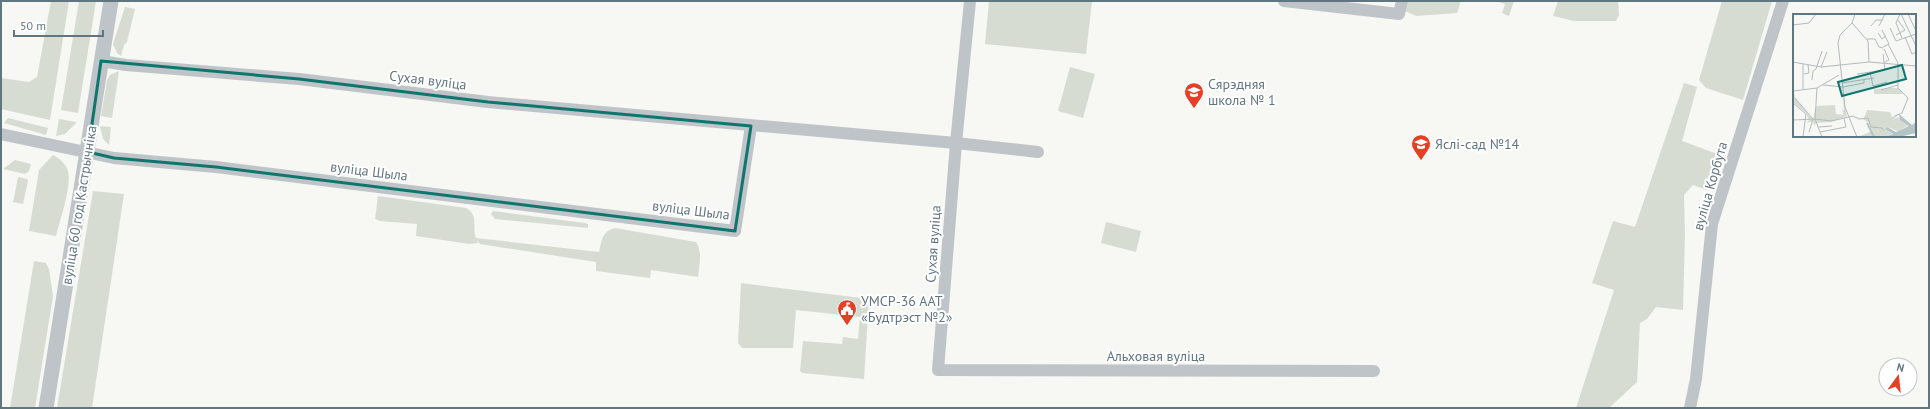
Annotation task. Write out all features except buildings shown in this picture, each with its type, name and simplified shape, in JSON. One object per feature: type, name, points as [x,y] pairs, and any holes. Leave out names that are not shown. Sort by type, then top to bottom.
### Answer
[{"type":"street","name":"вуліца 60 год Кастрычніка","points":[[46,408],[111,1]]},
{"type":"street","name":"Сухая вуліца","points":[[938,370],[956,143],[970,1]]},
{"type":"street","points":[[1284,1],[1398,14],[1402,1]]},
{"type":"street","name":"вуліца Корбута","points":[[1690,408],[1696,379],[1712,224],[1783,1]]},
{"type":"street","name":"Сухая вуліца","points":[[101,61],[126,65],[299,79],[488,102],[956,143],[1038,152]]},
{"type":"street","name":"вуліца Шыла","points":[[1,134],[114,158],[216,167],[735,231],[751,126]]},
{"type":"street","name":"Альховая вуліца","points":[[938,370],[1374,371]]},
{"type":"highlighted area","points":[[101,61],[299,79],[488,102],[751,126],[735,231],[216,167],[114,158],[88,152]]},
{"type":"shaded area","points":[[51,1],[69,1],[50,120],[1,109],[1,78],[29,82],[37,77]]},
{"type":"shaded area","points":[[79,1],[96,1],[78,113],[61,110]]},
{"type":"shaded area","points":[[989,1],[1092,1],[1086,54],[985,44]]},
{"type":"shaded area","points":[[1408,1],[1461,1],[1457,13],[1416,16],[1405,11]]},
{"type":"shaded area","points":[[1495,1],[1514,1],[1509,16],[1502,13],[1505,4]]},
{"type":"shaded area","points":[[1558,1],[1618,1],[1619,15],[1616,21],[1574,21],[1553,16]]},
{"type":"shaded area","points":[[1722,1],[1772,1],[1743,100],[1706,88],[1699,80]]},
{"type":"shaded area","points":[[125,7],[135,9],[127,42],[124,45],[121,56],[117,53],[113,44]]},
{"type":"shaded area","points":[[1070,67],[1095,74],[1083,118],[1058,111]]},
{"type":"shaded area","points":[[119,71],[112,118],[101,116],[107,80],[110,75]]},
{"type":"shaded area","points":[[1684,83],[1697,87],[1682,141],[1720,155],[1707,190],[1693,185],[1684,195],[1685,234],[1683,310],[1656,307],[1647,319],[1640,323],[1637,382],[1609,408],[1576,408],[1614,290],[1592,283],[1613,221],[1635,227]]},
{"type":"shaded area","points":[[8,118],[48,128],[46,135],[4,123]]},
{"type":"shaded area","points":[[59,119],[77,122],[65,134],[56,136]]},
{"type":"shaded area","points":[[100,126],[111,127],[109,145],[103,139]]},
{"type":"shaded area","points":[[53,155],[66,166],[69,177],[67,194],[56,236],[29,231],[39,170]]},
{"type":"shaded area","points":[[15,160],[31,164],[29,171],[25,174],[3,169]]},
{"type":"shaded area","points":[[18,177],[27,179],[28,181],[23,204],[13,202]]},
{"type":"shaded area","points":[[93,191],[124,194],[92,408],[57,408]]},
{"type":"shaded area","points":[[378,196],[466,208],[470,211],[474,218],[476,238],[599,252],[603,237],[607,231],[615,228],[696,242],[700,255],[698,277],[651,270],[650,278],[596,271],[596,262],[480,244],[477,240],[478,243],[469,244],[416,236],[417,224],[380,221],[375,219]]},
{"type":"shaded area","points":[[493,211],[585,223],[588,224],[588,228],[495,219],[491,214]]},
{"type":"shaded area","points":[[1106,222],[1141,231],[1136,252],[1101,243]]},
{"type":"shaded area","points":[[34,261],[46,263],[49,269],[53,296],[35,408],[10,408]]},
{"type":"shaded area","points":[[741,283],[869,299],[864,379],[802,373],[800,371],[803,341],[842,344],[843,337],[858,339],[860,317],[796,310],[793,348],[742,348],[738,343]]},
{"type":"place","name":"Сярэдняя школа № 1","points":[[1194,109]]},
{"type":"place","name":"Яслі-сад №14","points":[[1421,161]]},
{"type":"place","name":"УМСР-36 ААТ «Будтрэст №2»","points":[[847,326]]}]
